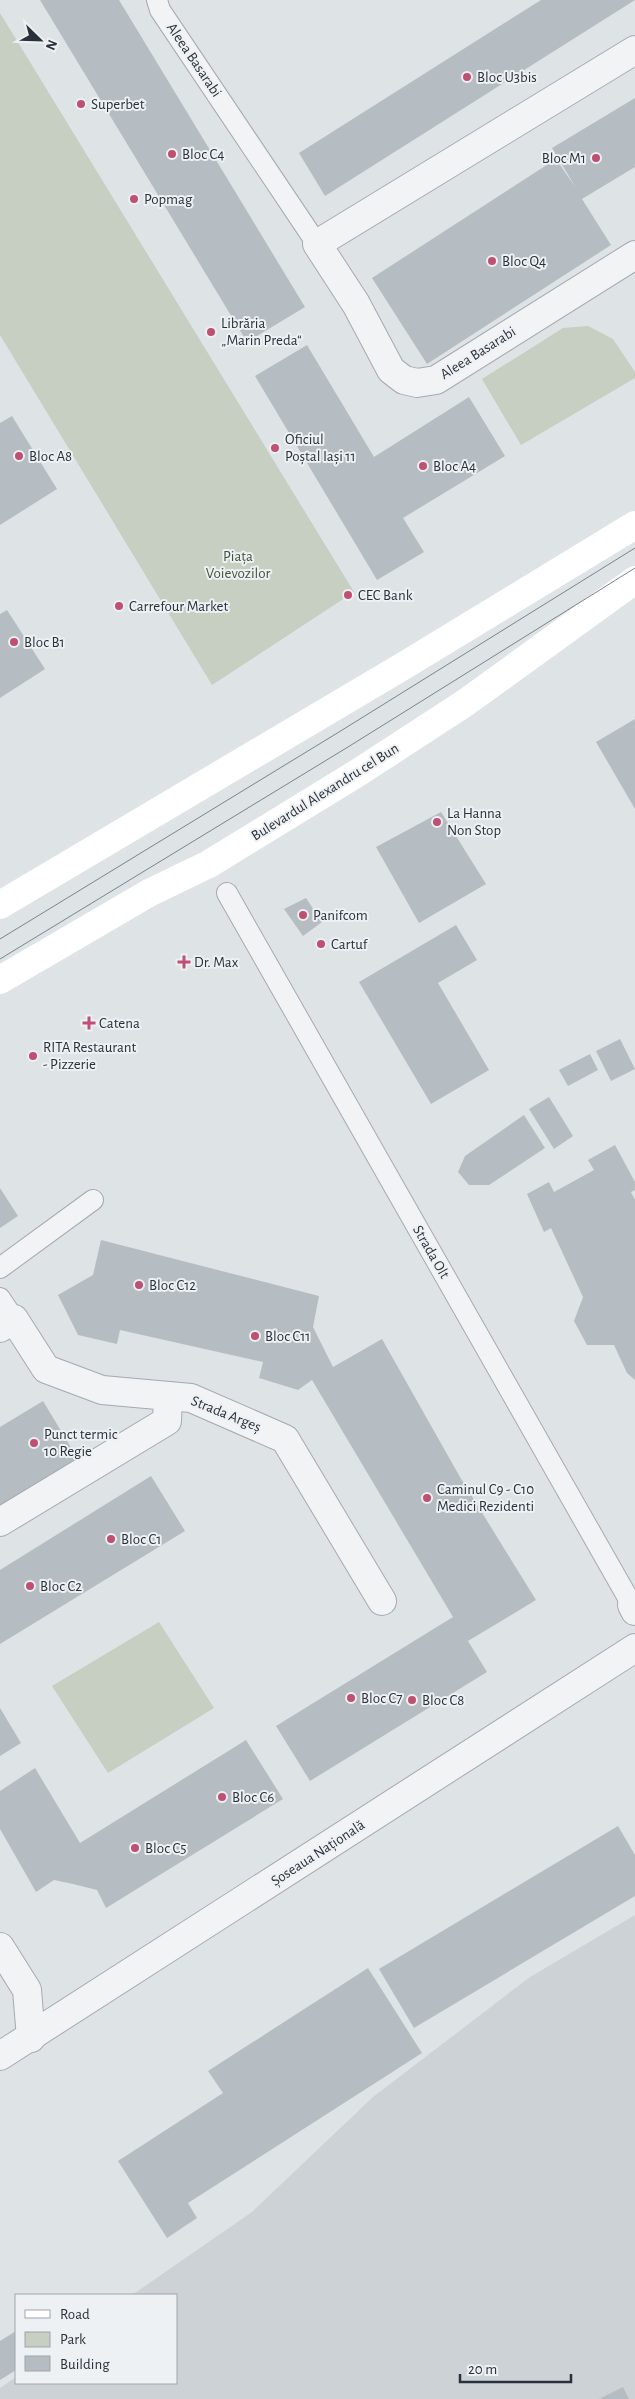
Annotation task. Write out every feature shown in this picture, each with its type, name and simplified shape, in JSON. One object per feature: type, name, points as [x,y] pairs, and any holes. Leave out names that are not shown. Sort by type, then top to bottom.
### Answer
[{"type":"main road","points":[[0,905],[405,665],[635,524]]},
{"type":"main road","name":"Bulevardul Alexandru cel Bun","points":[[0,980],[149,894],[209,864],[359,772],[465,703],[635,580]]},
{"type":"street","points":[[317,244],[635,50]]},
{"type":"street","name":"Aleea Basarabi","points":[[317,244],[356,304],[391,370],[404,380],[417,383],[436,380],[635,255]]},
{"type":"street","points":[[5,1315],[46,1370],[102,1390],[168,1396]]},
{"type":"street","name":"Strada Argeș","points":[[0,1522],[167,1422],[168,1396],[192,1398],[285,1439],[382,1601]]},
{"type":"street","name":"Șoseaua Națională","points":[[0,2056],[31,2038],[635,1648]]},
{"type":"street","points":[[0,1947],[27,1990],[31,2038]]},
{"type":"lane","name":"Aleea Basarabi","points":[[157,0],[160,10],[317,244]]},
{"type":"lane","name":"Strada Olt","points":[[227,893],[633,1608]]},
{"type":"lane","points":[[0,1268],[93,1200]]},
{"type":"shaded area","points":[[635,1915],[635,2399],[0,2399],[0,2388],[15,2378],[15,2384],[178,2384],[178,2294],[133,2294],[252,2212],[373,2097],[530,1977]]},
{"type":"green space","name":"Piața Voievozilor","points":[[0,13],[354,592],[212,685],[0,335]]},
{"type":"green space","points":[[588,326],[613,339],[635,372],[635,378],[521,445],[482,379],[563,328]]},
{"type":"green space","points":[[159,1622],[214,1708],[108,1773],[52,1686]]},
{"type":"building","name":"Bloc C4","points":[[40,0],[119,0],[305,307],[247,342]]},
{"type":"building","name":"Bloc U3bis","points":[[541,0],[635,0],[325,196],[299,153]]},
{"type":"building","name":"Bloc Q4","points":[[635,98],[635,167],[582,199],[611,245],[427,364],[372,278],[556,159],[576,188],[552,148]]},
{"type":"building","points":[[307,345],[374,457],[469,397],[505,456],[403,518],[424,552],[377,580],[255,376]]},
{"type":"building","name":"Bloc A8","points":[[12,416],[57,489],[0,525],[0,423]]},
{"type":"building","name":"Bloc B1","points":[[7,610],[45,669],[0,698],[0,614]]},
{"type":"building","points":[[635,719],[635,809],[596,742]]},
{"type":"building","points":[[441,812],[486,884],[419,923],[376,847]]},
{"type":"building","name":"Panifcom","points":[[306,898],[322,922],[303,936],[284,909]]},
{"type":"building","points":[[456,925],[477,960],[438,983],[489,1070],[431,1104],[359,982]]},
{"type":"building","points":[[620,1039],[635,1069],[611,1081],[596,1051]]},
{"type":"building","points":[[590,1054],[598,1070],[568,1086],[559,1070]]},
{"type":"building","points":[[549,1097],[573,1136],[554,1149],[529,1109]]},
{"type":"building","points":[[524,1115],[545,1148],[489,1185],[469,1185],[458,1172],[465,1156]]},
{"type":"building","points":[[615,1145],[635,1182],[635,1190],[631,1192],[635,1200],[635,1380],[627,1373],[614,1345],[587,1345],[574,1321],[583,1297],[551,1228],[544,1232],[527,1194],[549,1182],[554,1192],[594,1170],[588,1160]]},
{"type":"building","points":[[0,1188],[18,1216],[0,1228]]},
{"type":"building","points":[[101,1240],[319,1296],[313,1327],[333,1367],[382,1339],[460,1477],[536,1600],[468,1641],[487,1672],[310,1781],[276,1726],[453,1617],[312,1380],[298,1390],[259,1378],[263,1362],[120,1330],[117,1344],[78,1335],[58,1295],[93,1275]]},
{"type":"building","name":"Punct termic 10 Regie","points":[[43,1401],[78,1459],[0,1506],[0,1427]]},
{"type":"building","name":"Bloc C1","points":[[151,1476],[185,1531],[0,1644],[0,1570]]},
{"type":"building","points":[[0,1708],[21,1743],[0,1756]]},
{"type":"building","points":[[246,1740],[283,1799],[106,1908],[97,1890],[73,1884],[54,1880],[36,1892],[0,1829],[0,1791],[35,1768],[80,1843]]},
{"type":"building","points":[[618,1826],[635,1855],[635,1896],[414,2028],[379,1969]]},
{"type":"building","points":[[368,1968],[422,2053],[188,2203],[197,2218],[167,2238],[118,2161],[223,2093],[208,2071]]},
{"type":"building","points":[[15,2332],[15,2371],[0,2380],[0,2341]]},
{"type":"building","points":[[623,2387],[629,2399],[599,2399]]},
{"type":"tram line","points":[[0,939],[635,548]]},
{"type":"tram line","points":[[0,959],[348,747],[635,568]]},
{"type":"place","name":"Bloc U3bis","points":[[467,77]]},
{"type":"place","name":"Superbet","points":[[81,104]]},
{"type":"place","name":"Bloc C4","points":[[172,154]]},
{"type":"place","name":"Bloc M1","points":[[596,158]]},
{"type":"place","name":"Popmag","points":[[134,199]]},
{"type":"place","name":"Bloc Q4","points":[[492,261]]},
{"type":"place","name":"Librăria „Marin Preda“","points":[[211,332]]},
{"type":"place","name":"Oficiul Poștal Iași 11","points":[[275,448]]},
{"type":"place","name":"Bloc A8","points":[[19,456]]},
{"type":"place","name":"Bloc A4","points":[[423,466]]},
{"type":"place","name":"CEC Bank","points":[[348,595]]},
{"type":"place","name":"Carrefour Market","points":[[119,606]]},
{"type":"place","name":"Bloc B1","points":[[14,642]]},
{"type":"place","name":"La Hanna Non Stop","points":[[437,822]]},
{"type":"place","name":"Panifcom","points":[[303,915]]},
{"type":"place","name":"Cartuf","points":[[321,944]]},
{"type":"place","name":"Dr. Max","points":[[184,962]]},
{"type":"place","name":"Catena","points":[[89,1023]]},
{"type":"place","name":"RITA Restaurant - Pizzerie","points":[[33,1056]]},
{"type":"place","name":"Bloc C12","points":[[139,1285]]},
{"type":"place","name":"Bloc C11","points":[[255,1336]]},
{"type":"place","name":"Punct termic 10 Regie","points":[[34,1443]]},
{"type":"place","name":"Caminul C9 - C10 Medici Rezidenti","points":[[427,1498]]},
{"type":"place","name":"Bloc C1","points":[[111,1539]]},
{"type":"place","name":"Bloc C2","points":[[30,1586]]},
{"type":"place","name":"Bloc C7","points":[[351,1698]]},
{"type":"place","name":"Bloc C8","points":[[412,1700]]},
{"type":"place","name":"Bloc C6","points":[[222,1797]]},
{"type":"place","name":"Bloc C5","points":[[135,1848]]}]
